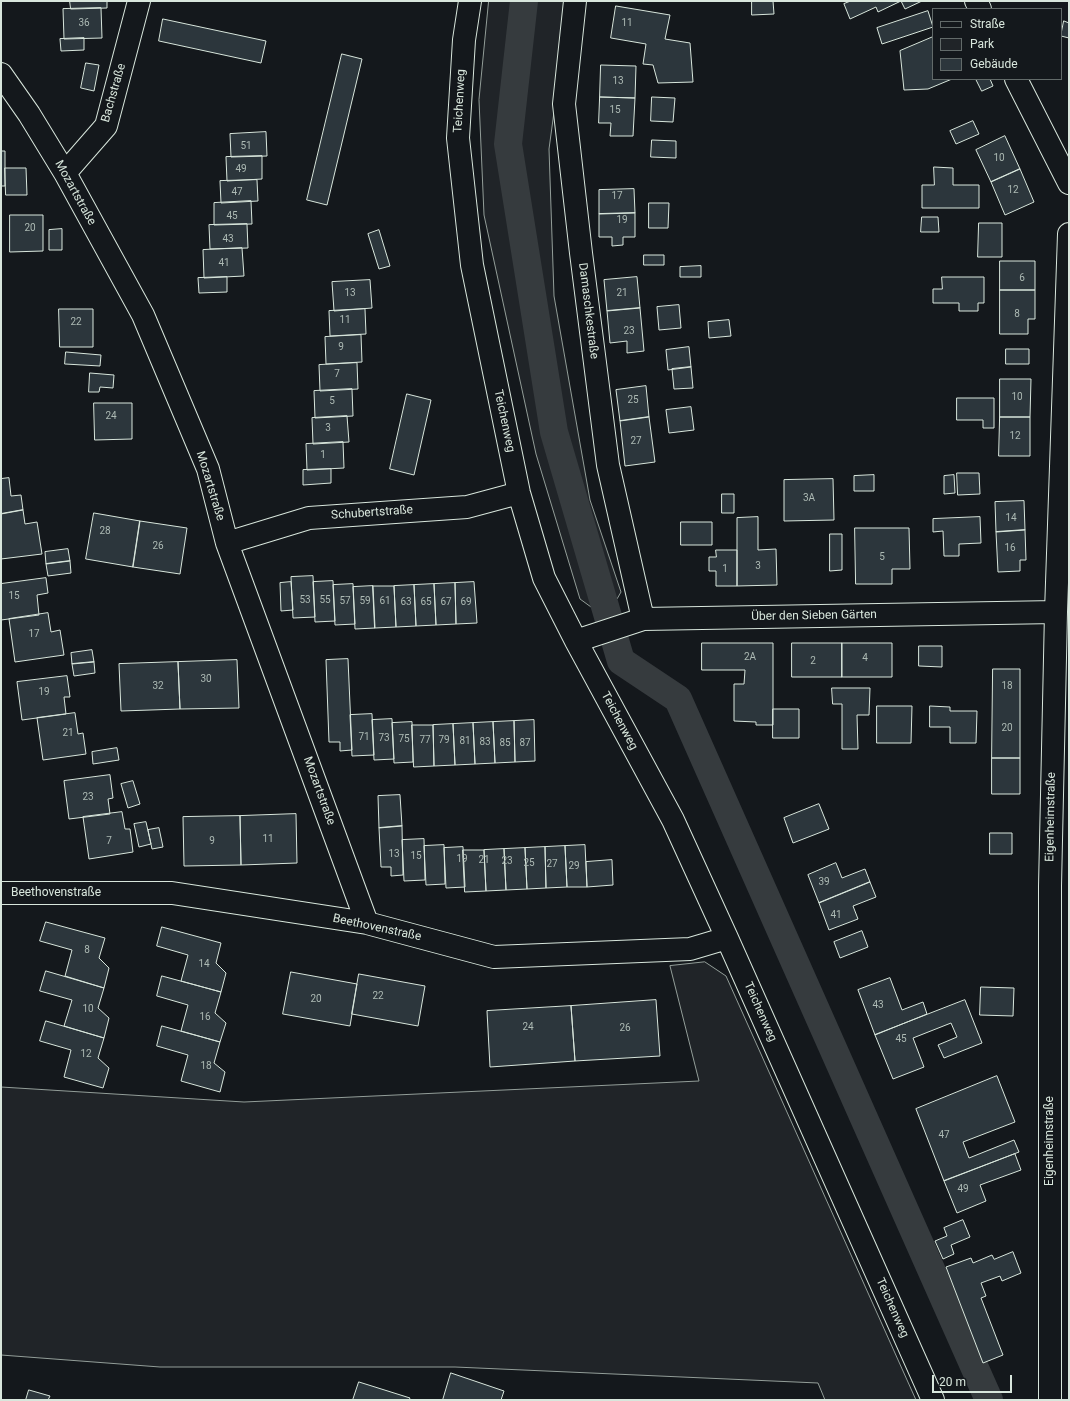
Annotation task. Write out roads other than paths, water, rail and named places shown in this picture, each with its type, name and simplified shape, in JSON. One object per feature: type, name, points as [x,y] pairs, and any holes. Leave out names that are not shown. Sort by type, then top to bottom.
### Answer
[{"type":"street","name":"Bachstraße","points":[[65,173],[106,126],[139,1]]},
{"type":"street","name":"Teichenweg","points":[[470,1],[464,40],[458,138],[472,266],[519,493],[544,578],[673,820],[933,1400]]},
{"type":"street","name":"Damaschkestraße","points":[[576,1],[564,104],[608,465],[642,619]]},
{"type":"street","name":"Mozartstraße","points":[[1,74],[30,114],[65,173],[143,315],[208,469],[227,543],[367,923]]},
{"type":"street","points":[[1017,80],[1069,183]]},
{"type":"street","name":"Eigenheimstraße","points":[[1050,1400],[1050,886],[1056,612],[1069,234]]},
{"type":"street","name":"Schubertstraße","points":[[227,543],[309,518],[467,507],[519,493]]},
{"type":"street","name":"Über den Sieben Gärten","points":[[577,641],[642,619],[1056,612]]},
{"type":"street","name":"Beethovenstraße","points":[[1,894],[172,893],[367,923],[494,957],[690,949],[727,938]]},
{"type":"waterway","points":[[524,1],[508,144],[554,432],[621,661],[678,699],[989,1400]]}]
